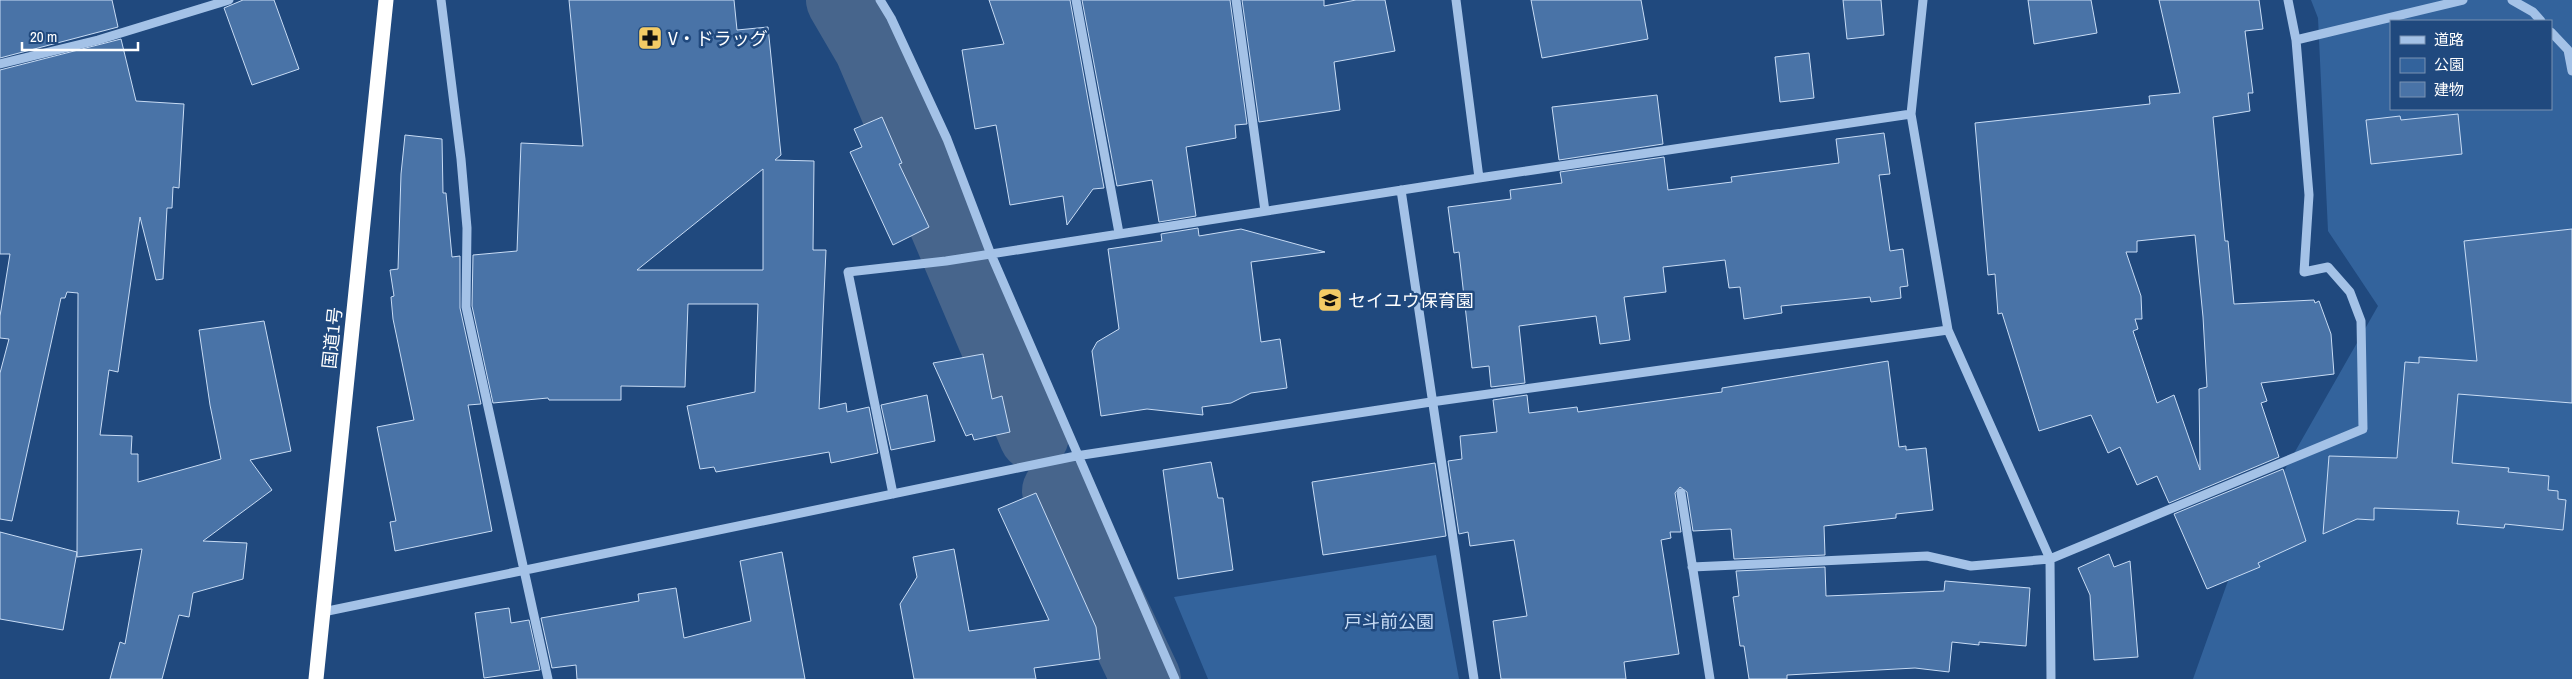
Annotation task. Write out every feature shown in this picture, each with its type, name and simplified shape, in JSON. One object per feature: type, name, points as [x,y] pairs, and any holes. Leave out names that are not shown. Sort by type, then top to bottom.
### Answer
[{"type":"highway","name":"国道1号","points":[[316,679],[386,0]]},
{"type":"street","points":[[0,64],[32,58],[98,40],[229,0]]},
{"type":"street","points":[[441,0],[461,159],[466,218],[466,307],[548,679]]},
{"type":"street","points":[[880,0],[891,18],[947,139],[990,252],[1076,456],[1175,679]]},
{"type":"street","points":[[1076,0],[1119,233]]},
{"type":"street","points":[[1236,0],[1265,211]]},
{"type":"street","points":[[1456,0],[1479,178]]},
{"type":"street","points":[[1923,0],[1911,114],[1948,330],[2050,559],[2051,679]]},
{"type":"street","points":[[1692,567],[1927,556],[1971,566],[2050,559],[2363,429],[2361,321],[2350,292],[2328,267],[2304,272],[2309,195],[2296,40],[2288,0]]},
{"type":"street","points":[[2296,40],[2463,0]]},
{"type":"street","points":[[2512,0],[2533,12],[2540,20]]},
{"type":"street","points":[[2552,33],[2570,49],[2572,71]]},
{"type":"street","points":[[893,494],[848,272],[946,261],[990,252],[1911,114]]},
{"type":"street","points":[[1400,190],[1474,679]]},
{"type":"street","points":[[323,612],[1076,456],[1431,402],[1948,330]]},
{"type":"street","points":[[1681,493],[1710,679]]},
{"type":"green space","points":[[2311,0],[2572,0],[2572,679],[2193,679],[2239,550],[2378,306],[2328,231],[2318,18]]},
{"type":"green space","name":"戸斗前公園","points":[[1436,555],[1459,679],[1208,679],[1174,597]]},
{"type":"building","points":[[0,0],[112,0],[118,27],[0,58]]},
{"type":"building","points":[[243,0],[274,0],[299,69],[252,85],[224,8]]},
{"type":"building","points":[[569,0],[734,0],[737,30],[768,27],[781,155],[775,160],[814,161],[813,250],[826,250],[819,409],[846,403],[847,412],[869,407],[878,453],[831,463],[829,452],[716,472],[714,467],[700,469],[687,406],[755,392],[758,304],[688,304],[685,387],[621,386],[621,400],[549,400],[548,398],[493,403],[472,306],[473,255],[517,251],[521,143],[583,146]],"holes":[[[763,169],[763,270],[637,270]]]},
{"type":"building","points":[[989,0],[1070,0],[1104,188],[1093,189],[1067,225],[1063,196],[1010,205],[996,125],[975,129],[962,50],[1004,44]]},
{"type":"building","points":[[1082,0],[1230,0],[1247,124],[1235,125],[1236,138],[1186,147],[1196,216],[1159,222],[1152,180],[1117,186]]},
{"type":"building","points":[[1242,0],[1324,0],[1324,6],[1356,0],[1385,0],[1395,51],[1334,62],[1340,110],[1259,122]]},
{"type":"building","points":[[1531,0],[1641,0],[1648,39],[1542,58]]},
{"type":"building","points":[[1843,0],[1881,0],[1884,35],[1847,39]]},
{"type":"building","points":[[2028,0],[2091,0],[2097,33],[2034,44]]},
{"type":"building","points":[[2159,0],[2259,0],[2263,29],[2245,31],[2253,93],[2248,93],[2250,111],[2213,117],[2225,241],[2228,241],[2234,304],[2314,300],[2315,303],[2319,301],[2331,334],[2334,374],[2261,383],[2267,401],[2261,403],[2279,457],[2169,503],[2157,476],[2137,485],[2120,447],[2108,453],[2091,415],[2039,431],[2002,313],[1998,314],[1995,274],[1988,275],[1975,123],[2150,104],[2149,96],[2180,93]],"holes":[[[2195,235],[2203,317],[2207,387],[2199,389],[2200,470],[2174,395],[2157,403],[2133,331],[2138,329],[2135,319],[2142,319],[2141,296],[2126,252],[2137,252],[2137,241]]]},
{"type":"building","points":[[121,39],[136,101],[184,104],[179,188],[173,187],[172,208],[167,208],[163,279],[156,280],[140,217],[118,372],[109,370],[100,435],[132,436],[131,454],[138,454],[138,482],[221,459],[210,405],[199,330],[264,321],[291,451],[250,460],[272,490],[203,541],[247,543],[243,579],[193,593],[189,617],[179,615],[162,679],[110,679],[120,642],[125,644],[142,549],[77,557],[78,293],[67,292],[65,298],[61,298],[12,521],[0,519],[0,373],[9,339],[0,338],[0,316],[10,254],[0,254],[0,70]]},
{"type":"building","points":[[1809,53],[1814,98],[1780,102],[1775,57]]},
{"type":"building","points":[[1657,95],[1663,144],[1559,160],[1552,107]]},
{"type":"building","points":[[2458,114],[2462,154],[2371,164],[2366,120],[2400,116],[2401,120]]},
{"type":"building","points":[[882,117],[902,163],[899,164],[929,227],[893,245],[850,152],[862,147],[854,129]]},
{"type":"building","points":[[1884,133],[1890,174],[1879,175],[1890,251],[1903,249],[1908,286],[1900,287],[1901,298],[1871,302],[1870,297],[1781,306],[1782,313],[1744,319],[1740,287],[1729,288],[1725,260],[1663,267],[1666,292],[1624,297],[1630,340],[1600,344],[1596,316],[1519,326],[1525,383],[1491,387],[1489,366],[1472,368],[1459,252],[1454,253],[1448,207],[1511,199],[1510,190],[1562,183],[1560,172],[1664,157],[1668,190],[1732,182],[1731,177],[1839,163],[1836,139]]},
{"type":"building","points":[[405,135],[442,139],[443,193],[446,193],[452,257],[460,256],[460,308],[481,404],[468,405],[492,531],[395,551],[390,522],[396,521],[377,427],[414,420],[393,319],[391,297],[394,296],[390,270],[398,269],[401,174]]},
{"type":"building","points":[[1198,228],[1199,236],[1241,229],[1325,252],[1251,262],[1261,342],[1280,339],[1287,388],[1251,393],[1231,403],[1202,407],[1203,415],[1147,409],[1101,416],[1092,351],[1097,342],[1119,329],[1108,249],[1162,241],[1161,234]]},
{"type":"building","points":[[2572,229],[2572,403],[2458,394],[2452,463],[2509,468],[2508,472],[2549,476],[2548,490],[2558,491],[2558,499],[2566,500],[2563,530],[2505,524],[2504,528],[2457,524],[2459,511],[2374,508],[2374,520],[2357,519],[2323,534],[2329,456],[2397,458],[2405,362],[2419,363],[2419,357],[2477,361],[2464,241]]},
{"type":"building","points":[[983,354],[992,399],[1002,396],[1010,432],[974,440],[972,434],[966,436],[933,363]]},
{"type":"building","points":[[1888,361],[1899,447],[1906,446],[1906,450],[1926,448],[1933,510],[1896,514],[1896,518],[1824,526],[1825,555],[1734,559],[1731,529],[1693,531],[1687,492],[1680,487],[1675,493],[1681,532],[1670,532],[1671,538],[1661,540],[1679,654],[1624,662],[1626,679],[1501,679],[1493,621],[1527,616],[1514,540],[1470,546],[1468,532],[1459,534],[1448,461],[1462,459],[1460,436],[1497,432],[1493,400],[1527,395],[1529,413],[1577,407],[1578,412],[1722,392],[1722,388]]},
{"type":"building","points":[[927,395],[935,441],[891,450],[881,405]]},
{"type":"building","points":[[1211,462],[1218,498],[1223,498],[1233,570],[1178,579],[1163,470]]},
{"type":"building","points":[[1435,463],[1446,536],[1323,555],[1312,482]]},
{"type":"building","points":[[2283,469],[2306,541],[2258,563],[2260,567],[2207,589],[2174,514]]},
{"type":"building","points":[[1036,493],[1096,627],[1100,659],[1034,668],[1036,679],[914,679],[900,604],[917,577],[913,557],[954,549],[969,631],[1049,620],[998,509]]},
{"type":"building","points":[[0,532],[77,552],[63,630],[0,619]]},
{"type":"building","points":[[782,552],[805,679],[577,679],[576,665],[552,668],[541,618],[639,601],[638,594],[676,588],[684,638],[751,621],[740,561]]},
{"type":"building","points":[[2109,554],[2114,567],[2130,561],[2138,657],[2094,660],[2090,595],[2078,568]]},
{"type":"building","points":[[1825,567],[1826,596],[1944,591],[1945,581],[2030,588],[2026,646],[1979,642],[1979,645],[1952,642],[1949,672],[1915,668],[1787,675],[1787,679],[1749,679],[1744,646],[1740,646],[1733,597],[1739,596],[1736,571]]},
{"type":"building","points":[[509,608],[511,623],[529,620],[540,670],[484,678],[475,613]]},
{"type":"waterway","points":[[841,0],[869,48],[1034,436]]},
{"type":"waterway","points":[[1057,491],[1146,679]]},
{"type":"place","name":"V・ドラッグ","points":[[650,38]]},
{"type":"place","name":"セイユウ保育園","points":[[1330,300]]}]
